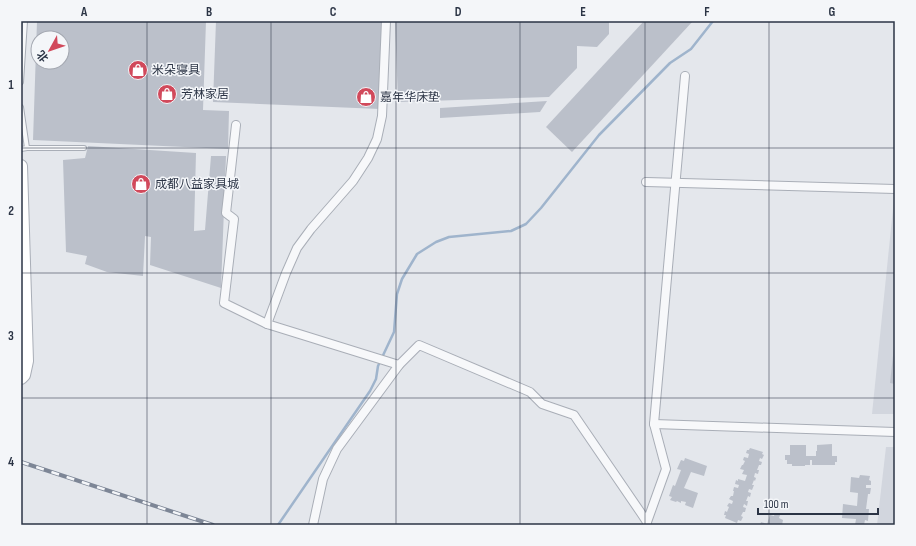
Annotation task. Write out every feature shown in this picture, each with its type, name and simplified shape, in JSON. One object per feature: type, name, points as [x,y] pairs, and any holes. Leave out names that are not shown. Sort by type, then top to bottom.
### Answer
[{"type":"main road","points":[[21,166],[27,361],[24,375],[21,378]]},
{"type":"street","points":[[267,324],[297,248],[311,229],[353,181],[368,158],[377,139],[382,116],[386,21]]},
{"type":"street","points":[[647,523],[666,469],[654,424],[685,76]]},
{"type":"street","points":[[236,126],[226,213],[234,219],[224,303],[267,324],[399,365]]},
{"type":"street","points":[[646,182],[895,189]]},
{"type":"street","points":[[314,525],[323,479],[337,449],[399,365],[419,346],[530,392],[542,404],[574,415],[647,523]]},
{"type":"street","points":[[654,424],[895,432]]},
{"type":"lane","points":[[21,82],[25,21]]},
{"type":"lane","points":[[21,107],[27,148]]},
{"type":"lane","points":[[21,149],[84,148]]},
{"type":"shaded area","points":[[894,199],[895,414],[872,414]]},
{"type":"shaded area","points":[[886,447],[895,447],[895,525],[877,525]]},
{"type":"building","points":[[37,21],[206,21],[203,110],[229,111],[228,149],[33,140],[35,70],[70,70],[70,30],[37,30]]},
{"type":"building","points":[[216,21],[383,21],[380,109],[213,102]]},
{"type":"building","points":[[395,21],[609,21],[609,34],[597,47],[577,46],[577,68],[549,97],[398,102]]},
{"type":"building","points":[[644,21],[693,21],[572,152],[546,127]]},
{"type":"building","points":[[547,101],[540,112],[440,118],[440,108]]},
{"type":"building","points":[[88,146],[196,153],[194,231],[205,230],[211,156],[226,156],[221,288],[150,265],[151,237],[145,236],[143,276],[107,272],[85,264],[87,256],[66,252],[63,160],[85,158]]},
{"type":"building","points":[[895,347],[895,384],[890,383]]},
{"type":"building","points":[[832,444],[832,456],[837,456],[837,462],[835,462],[835,465],[812,465],[812,460],[810,460],[810,465],[792,466],[792,464],[787,464],[787,460],[785,460],[785,455],[790,455],[790,445],[806,445],[806,456],[816,456],[817,445]]},
{"type":"building","points":[[750,448],[763,452],[762,454],[764,455],[762,459],[760,458],[759,461],[762,462],[757,470],[759,470],[758,474],[755,473],[754,477],[756,478],[752,485],[754,485],[752,490],[749,489],[748,492],[751,493],[750,497],[748,496],[746,501],[748,501],[747,506],[744,504],[743,507],[746,508],[745,512],[743,512],[741,516],[743,517],[741,521],[738,520],[737,523],[725,518],[726,515],[724,515],[725,511],[727,512],[729,507],[727,506],[729,503],[732,504],[733,501],[729,499],[733,496],[734,487],[738,488],[739,485],[735,484],[736,480],[738,481],[738,479],[745,481],[747,475],[742,474],[744,470],[740,469],[745,461],[743,460],[744,457],[748,458],[749,454],[746,453]]},
{"type":"building","points":[[685,458],[707,466],[704,476],[691,472],[684,488],[698,493],[693,508],[685,505],[686,502],[681,501],[681,503],[670,500],[672,497],[669,496],[673,485],[675,486],[681,470],[677,469],[681,460],[684,461]]},
{"type":"building","points":[[860,475],[870,476],[869,480],[871,481],[871,485],[866,485],[866,488],[871,488],[870,494],[868,494],[866,509],[869,509],[868,521],[865,520],[864,525],[855,525],[856,519],[842,518],[843,504],[857,506],[858,493],[850,492],[851,477],[859,478]]},
{"type":"building","points":[[775,513],[780,515],[779,518],[783,520],[782,525],[760,525],[761,522],[767,524],[770,515],[774,516]]},
{"type":"waterway","points":[[278,525],[370,391],[376,379],[378,366],[394,332],[397,294],[402,279],[417,254],[436,242],[449,237],[511,231],[526,224],[541,208],[599,135],[670,63],[691,49],[713,21]]},
{"type":"railway","points":[[21,462],[213,525]]},
{"type":"place","name":"米朵寝具","points":[[138,70]]},
{"type":"place","name":"芳林家居","points":[[167,94]]},
{"type":"place","name":"嘉年华床垫","points":[[366,97]]},
{"type":"place","name":"成都八益家具城","points":[[141,184]]}]
